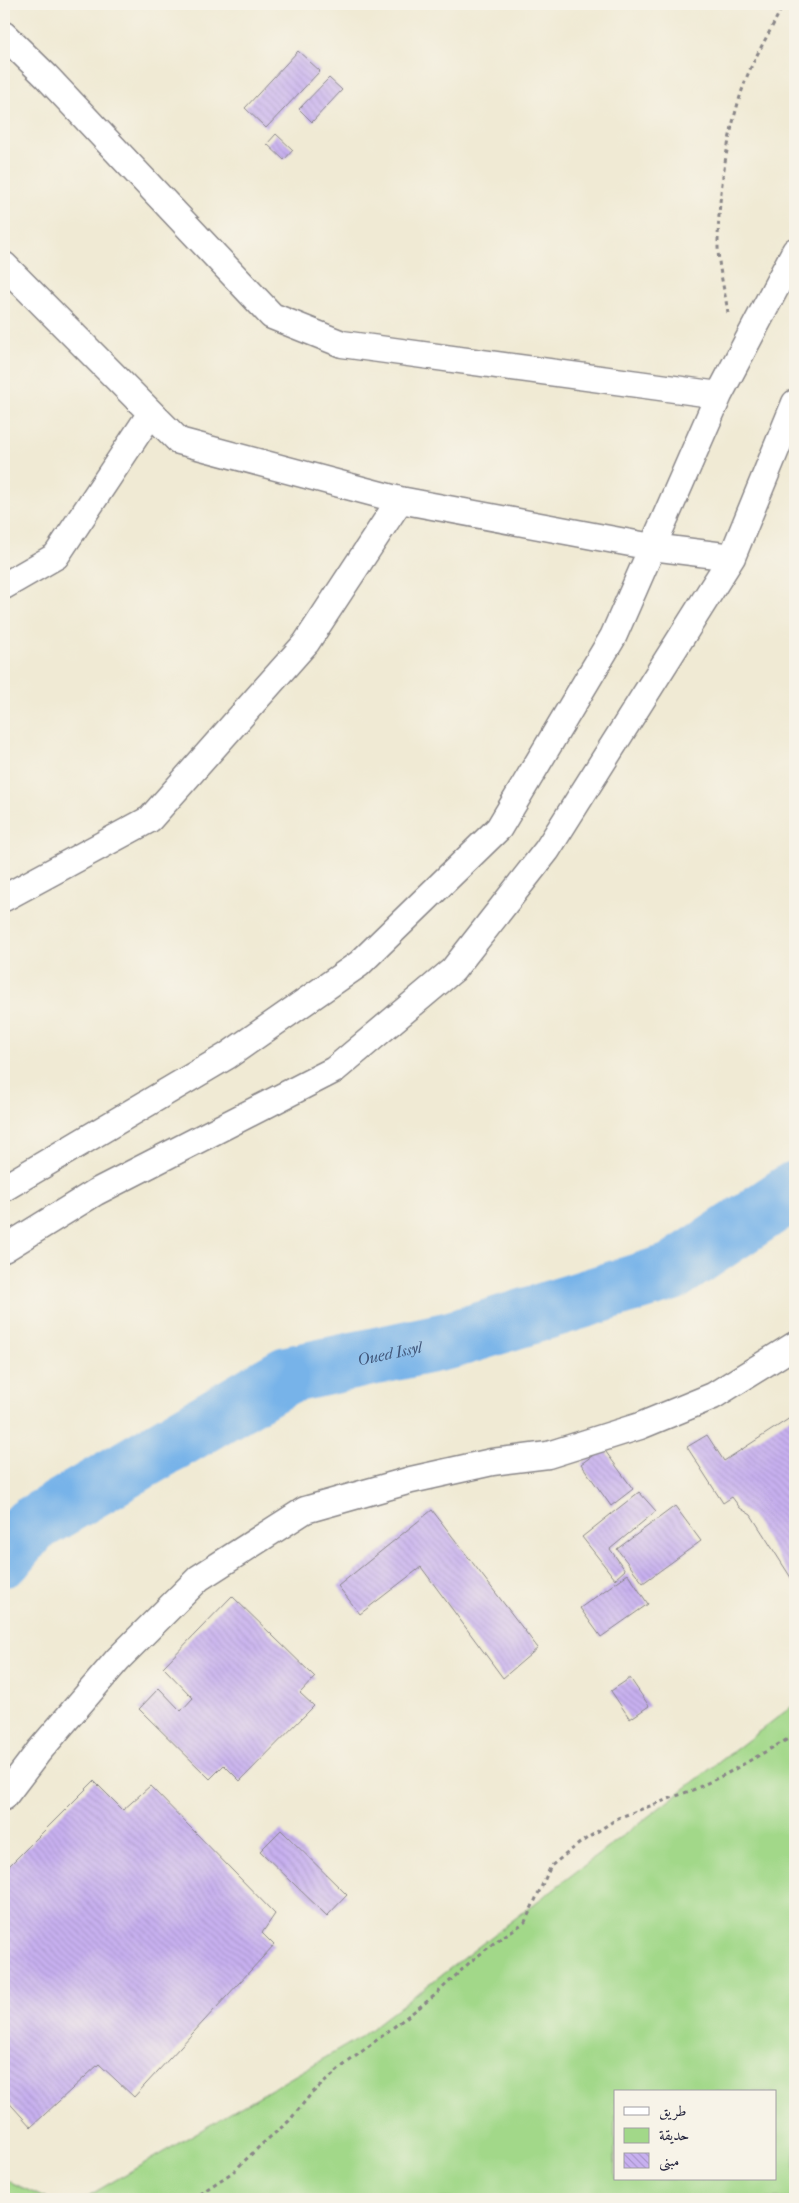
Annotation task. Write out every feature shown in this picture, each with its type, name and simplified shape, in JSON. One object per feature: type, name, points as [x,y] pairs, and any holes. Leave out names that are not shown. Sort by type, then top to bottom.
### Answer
[{"type":"street","points":[[4,35],[46,76],[272,316],[342,344],[719,395]]},
{"type":"street","points":[[4,1188],[227,1056],[359,964],[498,828],[613,636],[719,395],[795,252]]},
{"type":"street","points":[[4,265],[178,441],[400,500],[652,547],[732,557]]},
{"type":"street","points":[[4,1250],[96,1192],[334,1070],[453,970],[547,850],[732,557],[795,404]]},
{"type":"street","points":[[4,586],[56,556],[151,413]]},
{"type":"street","points":[[4,898],[150,819],[306,643],[400,500]]},
{"type":"street","points":[[4,1797],[39,1751],[118,1659],[199,1578],[305,1510],[411,1480],[474,1466],[548,1455],[640,1426],[713,1396],[795,1345]]},
{"type":"path","points":[[742,352],[728,318],[718,246],[723,191],[735,112],[756,55],[783,4]]},
{"type":"path","points":[[185,2199],[195,2196],[233,2172],[262,2144],[289,2122],[312,2094],[343,2066],[434,1996],[495,1942],[525,1922],[551,1866],[573,1848],[618,1818],[702,1786],[795,1736]]},
{"type":"green space","points":[[795,1704],[795,2199],[83,2199],[359,2038]]},
{"type":"green space","points":[[4,2179],[47,2199],[4,2199]]},
{"type":"building","points":[[298,51],[320,71],[266,128],[245,108]]},
{"type":"building","points":[[329,78],[342,90],[312,122],[299,109]]},
{"type":"building","points":[[276,134],[293,150],[284,160],[267,144]]},
{"type":"building","points":[[790,1418],[795,1428],[795,1584],[751,1515],[740,1508],[732,1497],[723,1503],[687,1447],[707,1435],[724,1461]]},
{"type":"building","points":[[603,1448],[633,1489],[611,1506],[581,1464]]},
{"type":"building","points":[[639,1492],[656,1511],[610,1549],[625,1570],[615,1579],[582,1537]]},
{"type":"building","points":[[675,1506],[701,1541],[643,1583],[617,1549]]},
{"type":"building","points":[[432,1510],[538,1648],[503,1678],[421,1567],[360,1614],[338,1586]]},
{"type":"building","points":[[628,1574],[648,1604],[601,1637],[580,1608]]},
{"type":"building","points":[[232,1596],[315,1677],[300,1693],[314,1706],[240,1781],[224,1765],[210,1779],[139,1709],[159,1688],[181,1711],[193,1698],[163,1667]]},
{"type":"building","points":[[630,1678],[649,1706],[630,1719],[611,1691]]},
{"type":"building","points":[[94,1781],[123,1810],[150,1786],[275,1914],[262,1933],[274,1945],[134,2097],[99,2064],[31,2127],[4,2097],[4,1871]]},
{"type":"building","points":[[281,1830],[347,1895],[327,1916],[260,1851]]},
{"type":"waterway","name":"Oued Issyl","points":[[4,1558],[30,1526],[287,1375],[451,1340],[672,1272],[795,1190]]}]
